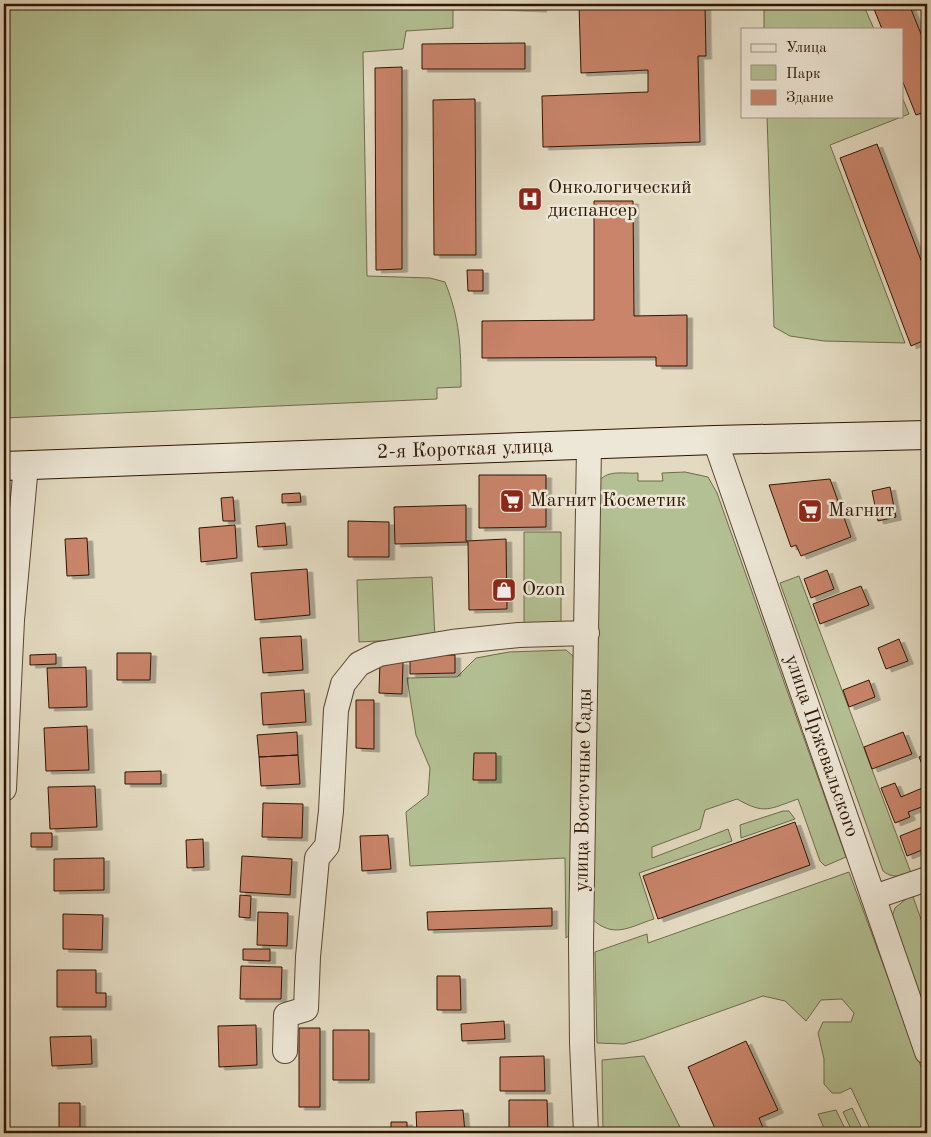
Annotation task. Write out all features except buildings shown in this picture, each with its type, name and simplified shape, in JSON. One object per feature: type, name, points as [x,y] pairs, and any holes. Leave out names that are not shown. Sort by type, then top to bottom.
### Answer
[{"type":"street","name":"2-я Короткая улица","points":[[15,466],[715,440],[927,435]]},
{"type":"street","name":"улица Пржевальского","points":[[715,440],[927,1052]]},
{"type":"street","name":"улица Восточные Сады","points":[[586,1133],[582,1043],[581,942],[589,446]]},
{"type":"street","points":[[4,788],[14,592],[15,466]]},
{"type":"street","points":[[285,1051],[286,1015],[306,1009],[308,957],[318,858],[327,846],[331,810],[336,710],[343,684],[359,664],[379,654],[452,642],[519,635],[587,633]]},
{"type":"street","points":[[874,897],[927,879]]},
{"type":"green space","points":[[4,4],[453,4],[453,28],[406,31],[403,49],[363,52],[367,276],[430,278],[445,282],[454,309],[459,334],[461,387],[437,388],[437,399],[4,418]]},
{"type":"green space","points":[[764,4],[863,4],[874,28],[764,28]]},
{"type":"green space","points":[[904,102],[909,114],[904,116]]},
{"type":"green space","points":[[767,118],[899,118],[830,145],[905,343],[824,341],[790,336],[774,327]]},
{"type":"green space","points":[[685,472],[708,477],[717,493],[846,857],[825,866],[820,861],[798,799],[773,808],[761,809],[737,799],[705,810],[700,829],[652,847],[652,858],[728,829],[732,841],[639,873],[654,919],[622,930],[607,929],[592,919],[598,483],[606,476],[615,473],[638,473],[638,481],[663,481],[662,473]]},
{"type":"green space","points":[[524,532],[561,532],[561,627],[524,627]]},
{"type":"green space","points":[[799,576],[911,873],[896,876],[889,875],[883,871],[780,583]]},
{"type":"green space","points":[[432,577],[435,638],[359,642],[357,580]]},
{"type":"green space","points":[[566,650],[573,656],[577,672],[576,930],[566,938],[565,858],[410,866],[406,812],[428,795],[430,768],[416,735],[407,678],[457,677],[476,658],[509,652]]},
{"type":"green space","points":[[783,811],[789,811],[795,819],[741,838],[740,825]]},
{"type":"green space","points":[[849,872],[927,1083],[927,1133],[872,1133],[851,1088],[840,1093],[832,1093],[824,1084],[824,1059],[818,1033],[823,1022],[851,1022],[854,1013],[842,999],[821,1000],[806,1021],[785,1001],[763,996],[643,1039],[624,1044],[597,1043],[595,952],[647,934],[648,943]]},
{"type":"green space","points":[[912,894],[927,936],[927,1016],[892,917],[895,908]]},
{"type":"green space","points":[[644,1056],[683,1133],[603,1133],[602,1060]]},
{"type":"green space","points":[[852,1108],[864,1133],[853,1133],[843,1112]]},
{"type":"green space","points":[[836,1110],[847,1133],[826,1133],[818,1114]]},
{"type":"place","name":"Онкологический диспансер","points":[[530,199]]},
{"type":"place","name":"Магнит Косметик","points":[[512,501]]},
{"type":"place","name":"Магнит","points":[[810,511]]},
{"type":"place","name":"Ozon","points":[[504,590]]}]
